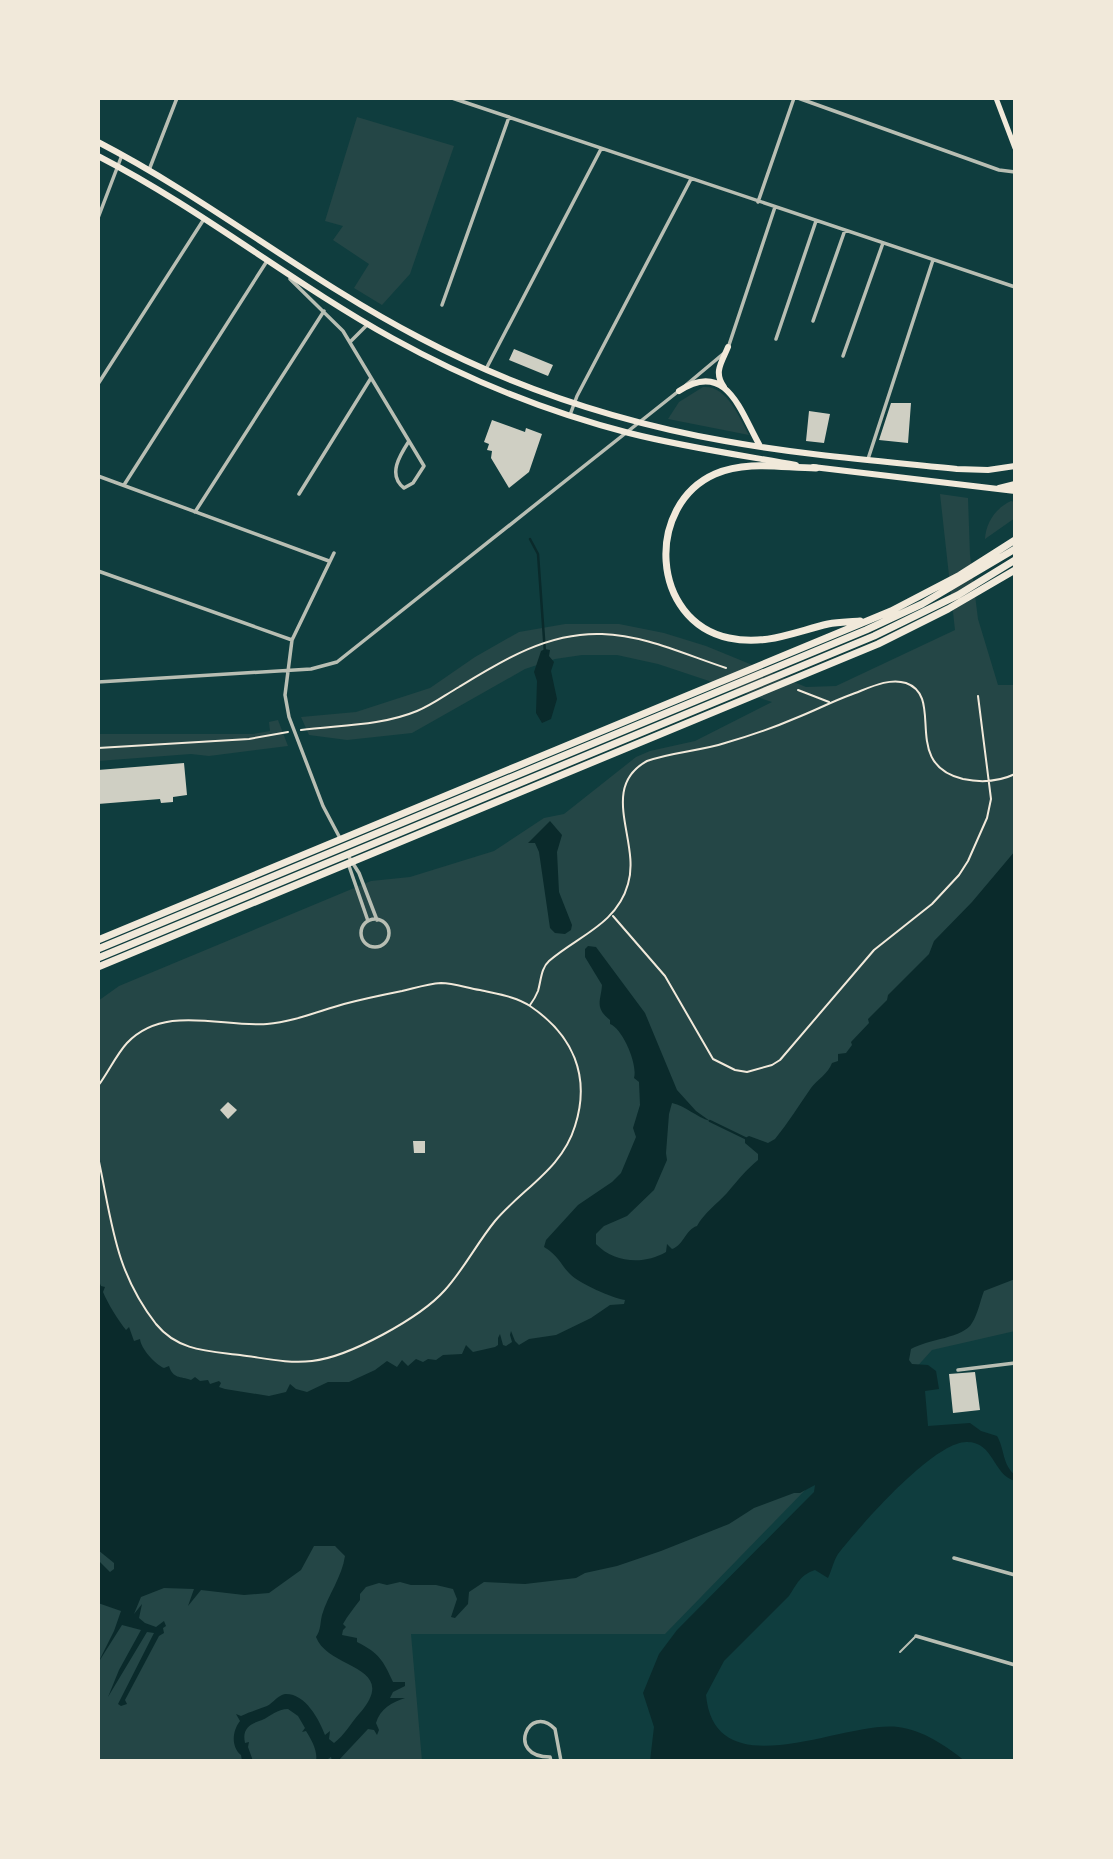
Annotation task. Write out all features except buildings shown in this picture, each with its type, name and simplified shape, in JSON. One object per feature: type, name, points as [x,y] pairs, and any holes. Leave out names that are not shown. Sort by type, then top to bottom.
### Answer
[{"type":"highway","points":[[98,142],[149,170],[339,292],[410,333],[486,369],[574,403],[691,434],[760,446],[973,470],[1015,466]]},
{"type":"highway","points":[[98,156],[204,219],[368,324],[511,394],[629,433],[691,447],[816,468],[1015,491]]},
{"type":"highway","points":[[332,303],[339,292]]},
{"type":"highway","points":[[725,388],[718,374],[729,344]]},
{"type":"highway","points":[[679,391],[702,381],[716,383],[725,388],[735,398],[760,446]]},
{"type":"highway","points":[[816,468],[738,467],[717,473],[700,483],[679,505],[667,533],[665,555],[670,584],[693,620],[710,631],[730,638],[768,640],[828,624],[868,620]]},
{"type":"highway","points":[[994,489],[1015,484]]},
{"type":"highway","points":[[993,559],[1015,540]]},
{"type":"highway","points":[[360,835],[866,630],[1015,549]]},
{"type":"highway","points":[[947,605],[1015,560]]},
{"type":"highway","points":[[98,940],[319,862],[366,851],[858,652],[1015,570]]},
{"type":"highway","points":[[98,967],[319,862],[360,835],[946,587]]},
{"type":"highway","points":[[98,948],[319,862]]},
{"type":"highway","points":[[98,958],[319,862]]},
{"type":"main road","points":[[996,98],[1015,148]]},
{"type":"street","points":[[149,170],[177,98]]},
{"type":"street","points":[[452,98],[1015,287]]},
{"type":"street","points":[[758,202],[796,98],[999,170],[1015,172]]},
{"type":"street","points":[[442,305],[509,117]]},
{"type":"street","points":[[486,369],[601,149]]},
{"type":"street","points":[[98,218],[122,155]]},
{"type":"street","points":[[570,415],[588,375],[691,179]]},
{"type":"street","points":[[98,682],[322,668],[343,658],[629,433],[729,344],[775,207]]},
{"type":"street","points":[[98,384],[204,219]]},
{"type":"street","points":[[776,339],[816,221]]},
{"type":"street","points":[[813,321],[845,230]]},
{"type":"street","points":[[843,356],[883,243]]},
{"type":"street","points":[[868,459],[933,260]]},
{"type":"street","points":[[124,485],[267,261]]},
{"type":"street","points":[[281,270],[324,311],[350,342],[424,466],[413,484],[404,488],[395,475],[400,455],[409,441]]},
{"type":"street","points":[[195,512],[324,311]]},
{"type":"street","points":[[350,342],[368,324]]},
{"type":"street","points":[[299,494],[371,379]]},
{"type":"street","points":[[98,476],[330,561]]},
{"type":"street","points":[[334,553],[292,640],[285,695],[289,717],[323,806],[335,825],[348,858],[359,873],[377,920]]},
{"type":"street","points":[[98,571],[292,640]]},
{"type":"street","points":[[348,858],[349,871],[368,921]]},
{"type":"street","points":[[377,920],[385,924],[389,932],[387,940],[377,947],[370,947],[362,939],[361,931],[368,921],[377,920]]},
{"type":"street","points":[[958,1370],[1015,1363]]},
{"type":"street","points":[[954,1558],[1015,1575]]},
{"type":"street","points":[[916,1636],[1015,1665]]},
{"type":"street","points":[[550,1759],[532,1753],[525,1745],[524,1734],[529,1726],[536,1722],[543,1721],[555,1729],[561,1761]]},
{"type":"lane","points":[[900,1651],[916,1636]]},
{"type":"path","points":[[305,729],[378,721],[414,712],[500,662],[540,643],[584,635],[636,639],[726,668]]},
{"type":"path","points":[[530,1006],[538,992],[546,963],[613,915],[623,901],[630,880],[632,860],[623,795],[625,780],[637,766],[659,757],[698,751],[755,733],[799,718],[830,702],[896,681],[913,686],[920,693],[924,703],[925,739],[937,765],[958,778],[988,782],[1015,774]]},
{"type":"path","points":[[798,690],[830,702]]},
{"type":"path","points":[[613,915],[665,976],[713,1059],[735,1070],[747,1072],[779,1060],[874,950],[932,904],[968,861],[987,818],[991,800],[978,696]]},
{"type":"path","points":[[98,748],[237,740],[285,732]]},
{"type":"path","points":[[98,1086],[124,1045],[159,1023],[182,1019],[266,1024],[284,1022],[377,995],[435,983],[510,997],[530,1006],[558,1031],[569,1045],[579,1065],[582,1086],[575,1129],[564,1151],[541,1178],[496,1220],[458,1276],[425,1310],[369,1341],[314,1361],[286,1361],[201,1350],[181,1345],[169,1337],[142,1303],[121,1265],[98,1157]]},
{"type":"shaded area","points":[[357,117],[454,146],[410,274],[382,305],[354,288],[369,264],[333,240],[343,226],[325,221]]},
{"type":"shaded area","points":[[703,387],[719,391],[725,397],[749,435],[668,419],[679,402]]},
{"type":"shaded area","points":[[940,494],[968,498],[970,555],[978,619],[998,685],[1015,685],[1015,1331],[932,1350],[810,1485],[665,1634],[411,1634],[422,1761],[98,1761],[98,1001],[119,986],[371,881],[410,877],[494,851],[544,818],[564,814],[636,757],[650,751],[695,741],[772,702],[658,664],[617,655],[582,655],[555,659],[525,669],[412,733],[347,740],[309,735],[301,717],[356,712],[430,688],[475,657],[519,632],[565,624],[619,624],[664,633],[706,646],[806,687],[836,686],[955,630]]},
{"type":"shaded area","points":[[1011,501],[1015,502],[1015,518],[985,539],[993,516]]},
{"type":"shaded area","points":[[550,650],[549,656],[554,662],[551,671],[557,699],[551,719],[542,723],[536,713],[537,681],[534,672],[541,651]]},
{"type":"shaded area","points":[[278,720],[288,746],[209,756],[191,754],[98,761],[98,734],[253,734],[270,731],[269,722]]},
{"type":"shaded area","points":[[550,821],[562,835],[557,852],[559,892],[572,925],[571,930],[565,934],[555,933],[550,928],[539,852],[535,843],[528,843]]},
{"type":"shaded area","points":[[1015,851],[1015,1279],[984,1291],[976,1316],[968,1328],[911,1349],[909,1360],[912,1364],[928,1365],[936,1371],[939,1389],[925,1391],[928,1426],[970,1423],[981,1431],[997,1436],[1006,1462],[1015,1475],[1015,1481],[1008,1478],[983,1447],[976,1443],[953,1445],[936,1455],[917,1470],[862,1525],[838,1554],[828,1578],[815,1570],[802,1577],[789,1596],[724,1661],[706,1695],[715,1724],[732,1740],[756,1745],[785,1744],[875,1728],[898,1727],[925,1735],[965,1761],[650,1761],[654,1727],[643,1693],[659,1654],[677,1630],[814,1492],[815,1485],[800,1493],[754,1508],[729,1524],[617,1566],[585,1573],[576,1578],[525,1584],[484,1582],[469,1592],[468,1604],[455,1618],[451,1617],[457,1599],[453,1589],[400,1582],[366,1587],[343,1624],[346,1627],[342,1635],[357,1638],[357,1642],[371,1650],[383,1663],[393,1682],[405,1682],[405,1686],[393,1692],[390,1698],[405,1698],[391,1704],[380,1714],[376,1723],[379,1730],[377,1735],[374,1730],[368,1729],[338,1761],[332,1761],[331,1757],[325,1761],[316,1761],[312,1741],[306,1731],[302,1732],[305,1728],[298,1716],[288,1709],[277,1711],[247,1728],[245,1743],[249,1742],[253,1761],[242,1761],[234,1739],[235,1729],[240,1721],[236,1714],[241,1716],[267,1706],[285,1694],[305,1702],[325,1735],[330,1731],[329,1739],[334,1743],[370,1698],[372,1686],[367,1677],[323,1648],[316,1637],[345,1556],[335,1546],[314,1546],[301,1570],[269,1593],[244,1595],[201,1590],[188,1606],[194,1589],[164,1588],[141,1597],[134,1614],[142,1604],[139,1618],[156,1627],[164,1621],[164,1633],[159,1636],[125,1700],[127,1704],[118,1704],[154,1633],[147,1632],[108,1697],[141,1630],[122,1625],[98,1663],[121,1611],[98,1603],[98,1560],[110,1572],[114,1569],[114,1563],[98,1550],[98,1279],[101,1286],[105,1287],[103,1292],[113,1312],[126,1330],[129,1327],[134,1341],[140,1339],[146,1352],[160,1366],[169,1366],[175,1375],[180,1377],[208,1380],[210,1384],[219,1381],[219,1387],[225,1389],[269,1396],[286,1392],[290,1384],[307,1392],[328,1382],[349,1382],[387,1361],[397,1367],[402,1360],[408,1366],[416,1359],[423,1362],[428,1359],[436,1360],[443,1355],[462,1354],[466,1345],[473,1352],[495,1347],[500,1334],[503,1345],[506,1346],[512,1342],[511,1331],[519,1345],[529,1339],[556,1335],[591,1318],[610,1305],[624,1304],[625,1300],[596,1290],[575,1278],[544,1247],[546,1240],[578,1205],[621,1173],[636,1137],[633,1128],[640,1105],[639,1082],[634,1078],[632,1057],[624,1040],[600,1007],[602,985],[585,957],[585,949],[588,946],[596,947],[645,1013],[677,1090],[696,1111],[710,1121],[672,1103],[667,1160],[654,1190],[627,1216],[604,1226],[596,1234],[596,1244],[611,1255],[629,1260],[648,1259],[666,1252],[667,1244],[672,1249],[676,1247],[758,1160],[758,1154],[745,1143],[745,1138],[749,1136],[768,1143],[775,1139],[811,1088],[832,1063],[838,1061],[838,1054],[846,1053],[852,1045],[851,1042],[869,1023],[868,1019],[887,1000],[888,995],[929,954],[934,941],[972,902]]},
{"type":"waterway","points":[[530,539],[538,554],[545,653]]},
{"type":"waterway","points":[[710,1121],[745,1138]]}]
